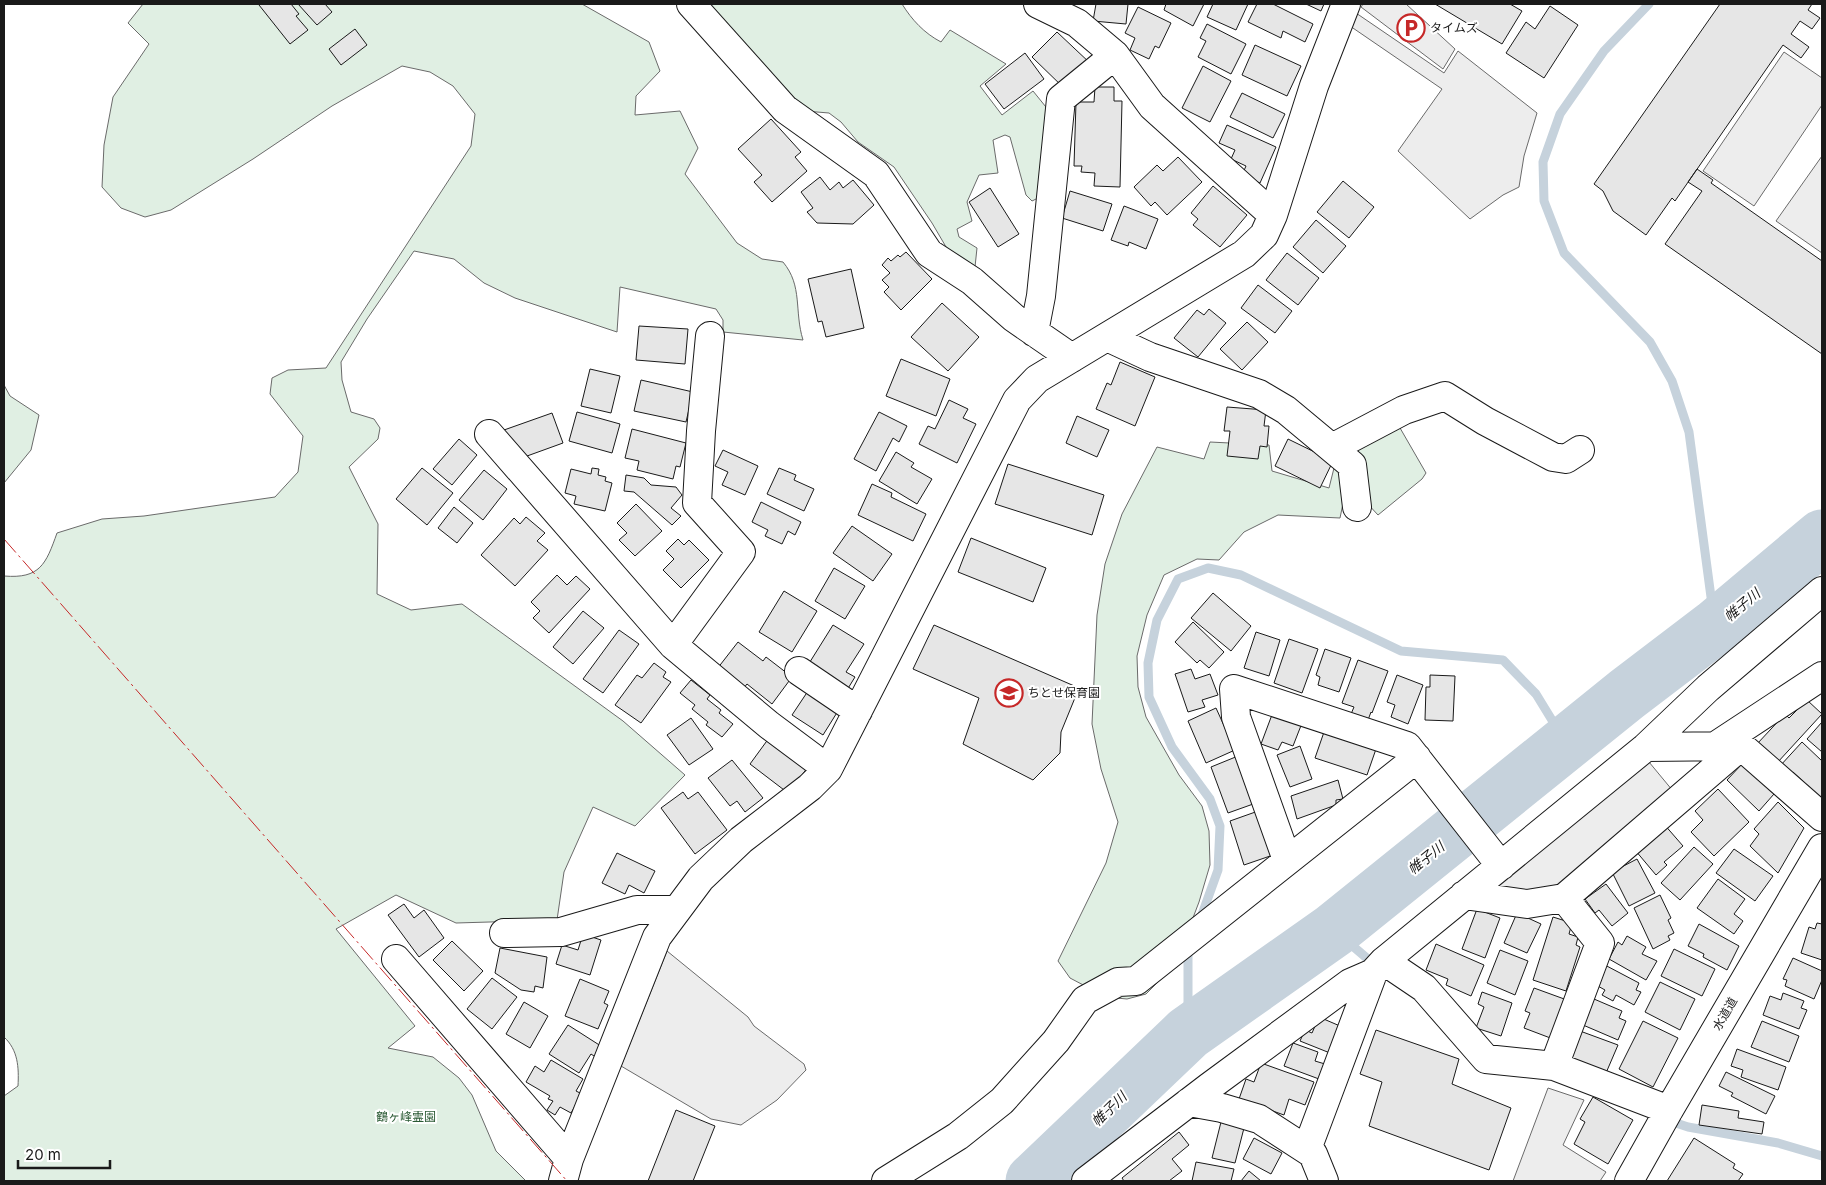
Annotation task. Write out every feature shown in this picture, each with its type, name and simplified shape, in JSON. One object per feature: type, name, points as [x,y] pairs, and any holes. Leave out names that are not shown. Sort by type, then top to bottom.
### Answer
[{"type":"street","points":[[691,4],[785,109],[876,174],[929,253],[972,281],[1014,318],[1072,358]]},
{"type":"street","points":[[1038,4],[1078,14],[1115,55],[1152,106],[1273,215]]},
{"type":"street","points":[[396,959],[566,1170],[657,938],[701,878],[734,846],[810,787],[828,769],[1017,400],[1037,380],[1244,254],[1264,236],[1273,215],[1314,86],[1346,4]]},
{"type":"street","points":[[1034,332],[1041,296],[1061,99],[1115,55]]},
{"type":"street","points":[[672,644],[741,552],[697,503],[701,431],[710,336]]},
{"type":"street","points":[[1106,337],[1150,357],[1259,394],[1286,410],[1352,464],[1357,507]]},
{"type":"street","points":[[1332,448],[1404,410],[1445,396],[1485,421],[1553,457],[1566,459],[1580,450]]},
{"type":"street","points":[[490,434],[672,644],[769,725],[828,769]]},
{"type":"street","points":[[1086,1181],[1350,983],[1379,967],[1464,895],[1646,747],[1708,688],[1822,591]]},
{"type":"street","points":[[799,671],[858,711]]},
{"type":"street","points":[[1714,747],[1822,676]]},
{"type":"street","points":[[1287,860],[1236,717],[1234,688],[1407,746],[1501,866]]},
{"type":"street","points":[[1646,747],[1741,746],[1822,817]]},
{"type":"street","points":[[1464,895],[1527,904],[1564,898],[1741,746]]},
{"type":"street","points":[[886,1181],[958,1136],[1002,1101],[1056,1041],[1085,1000],[1118,982],[1136,981],[1287,860],[1424,768]]},
{"type":"street","name":"水道道","points":[[1629,1181],[1669,1110],[1820,858]]},
{"type":"street","points":[[1554,1066],[1600,943],[1564,898]]},
{"type":"street","points":[[504,933],[561,932],[637,910],[677,910]]},
{"type":"street","points":[[1379,967],[1424,988],[1486,1059],[1554,1066],[1669,1110]]},
{"type":"street","points":[[1307,1149],[1379,967]]},
{"type":"street","points":[[1189,1102],[1222,1108],[1259,1119],[1313,1154],[1324,1181]]},
{"type":"green space","name":"鶴ヶ峰霊園","points":[[143,4],[582,4],[649,42],[660,71],[636,96],[635,115],[680,111],[698,148],[685,174],[737,243],[762,259],[783,262],[793,280],[803,340],[723,332],[723,320],[716,309],[620,287],[617,332],[515,298],[484,283],[454,259],[414,251],[367,319],[341,362],[342,380],[351,412],[374,419],[380,428],[378,439],[349,467],[378,524],[377,594],[411,610],[462,604],[623,721],[685,775],[635,826],[593,807],[564,872],[557,920],[456,923],[396,895],[336,929],[415,1026],[388,1048],[433,1057],[459,1078],[472,1095],[496,1151],[526,1181],[4,1181],[4,1096],[18,1086],[18,1066],[15,1053],[4,1037],[4,576],[26,575],[34,572],[45,561],[57,533],[102,519],[144,516],[275,497],[298,472],[303,436],[270,394],[272,378],[288,370],[326,368],[471,146],[475,114],[453,86],[430,72],[402,66],[332,106],[253,159],[171,210],[145,217],[121,208],[102,187],[104,145],[113,97],[149,44],[128,23]]},
{"type":"green space","points":[[687,4],[902,4],[919,26],[941,42],[950,30],[1006,64],[980,86],[1002,115],[1033,91],[1050,112],[1046,194],[1032,201],[1026,195],[1010,137],[1005,135],[993,140],[998,173],[979,175],[967,202],[972,221],[957,229],[959,237],[977,248],[975,267],[949,252],[894,167],[858,142],[841,122],[829,113],[805,111]]},
{"type":"green space","points":[[4,385],[10,396],[39,415],[31,450],[4,483]]},
{"type":"green space","points":[[1396,421],[1426,473],[1422,479],[1378,515],[1366,502],[1345,449]]},
{"type":"green space","points":[[1210,442],[1269,445],[1272,471],[1329,488],[1335,464],[1345,470],[1345,494],[1340,518],[1278,515],[1244,532],[1219,560],[1197,559],[1164,575],[1147,615],[1137,656],[1138,687],[1146,717],[1179,775],[1202,806],[1209,831],[1210,865],[1199,902],[1175,965],[1146,994],[1127,999],[1106,997],[1070,978],[1058,961],[1106,863],[1118,822],[1101,769],[1092,724],[1097,615],[1105,564],[1122,514],[1157,447],[1204,459]]},
{"type":"shaded area","name":"タイムズ","points":[[1363,4],[1406,4],[1455,49],[1443,69],[1361,7]]},
{"type":"shaded area","points":[[1356,13],[1444,73],[1458,51],[1537,113],[1524,156],[1519,187],[1503,195],[1470,219],[1398,151],[1442,89],[1350,26]]},
{"type":"shaded area","points":[[1784,52],[1822,78],[1822,105],[1754,206],[1703,171]]},
{"type":"shaded area","points":[[1822,156],[1822,253],[1776,221]]},
{"type":"shaded area","points":[[1649,762],[1673,791],[1629,824],[1561,891],[1491,891]]},
{"type":"shaded area","points":[[667,951],[748,1017],[754,1026],[804,1064],[806,1070],[777,1100],[741,1125],[711,1119],[621,1066]]},
{"type":"shaded area","points":[[1548,1088],[1584,1100],[1563,1145],[1606,1172],[1600,1181],[1513,1181]]},
{"type":"building","points":[[291,4],[299,14],[296,16],[308,30],[290,44],[259,5]]},
{"type":"building","points":[[298,4],[325,4],[332,12],[317,25]]},
{"type":"building","points":[[1096,4],[1128,4],[1126,24],[1093,21]]},
{"type":"building","points":[[1166,4],[1204,4],[1193,26],[1164,10]]},
{"type":"building","points":[[1213,4],[1248,4],[1236,30],[1207,17]]},
{"type":"building","points":[[1257,4],[1273,4],[1313,24],[1305,42],[1283,31],[1281,38],[1248,22]]},
{"type":"building","points":[[1306,4],[1324,4],[1321,11]]},
{"type":"building","points":[[1435,4],[1510,4],[1522,11],[1502,44]]},
{"type":"building","points":[[1720,4],[1812,4],[1808,10],[1820,18],[1812,29],[1800,21],[1791,34],[1809,47],[1801,58],[1783,45],[1675,201],[1672,198],[1646,235],[1613,211],[1603,191],[1594,184]]},
{"type":"building","points":[[1550,6],[1578,25],[1544,78],[1506,53],[1526,22],[1535,29]]},
{"type":"building","points":[[1138,7],[1171,23],[1159,48],[1155,46],[1149,59],[1130,50],[1135,38],[1125,33]]},
{"type":"building","points":[[1207,24],[1246,44],[1231,74],[1198,57],[1206,41],[1200,38]]},
{"type":"building","points":[[355,29],[367,45],[341,65],[329,49]]},
{"type":"building","points":[[1057,32],[1091,64],[1066,90],[1032,57]]},
{"type":"building","points":[[1255,45],[1301,66],[1287,96],[1242,75]]},
{"type":"building","points":[[1025,53],[1044,79],[1004,109],[985,84]]},
{"type":"building","points":[[1203,66],[1231,81],[1210,122],[1182,108]]},
{"type":"building","points":[[1095,87],[1114,87],[1114,101],[1122,101],[1120,187],[1094,186],[1095,173],[1081,172],[1082,166],[1074,166],[1076,102],[1094,102]]},
{"type":"building","points":[[1242,93],[1285,114],[1273,138],[1230,117]]},
{"type":"building","points":[[771,119],[801,152],[795,157],[807,171],[772,202],[754,182],[762,175],[738,149]]},
{"type":"building","points":[[1227,125],[1276,147],[1260,183],[1242,175],[1246,166],[1231,159],[1235,150],[1219,143]]},
{"type":"building","points":[[1178,157],[1202,182],[1167,215],[1155,202],[1151,206],[1134,187],[1157,165],[1163,171]]},
{"type":"building","points":[[1697,169],[1713,180],[1711,183],[1822,261],[1822,354],[1665,244],[1702,191],[1688,182]]},
{"type":"building","points":[[820,177],[830,190],[839,182],[843,188],[853,180],[874,205],[853,224],[817,223],[807,212],[813,208],[801,192]]},
{"type":"building","points":[[1343,181],[1374,207],[1349,238],[1317,212]]},
{"type":"building","points":[[1213,186],[1247,215],[1220,247],[1193,225],[1198,219],[1191,213]]},
{"type":"building","points":[[990,188],[1019,234],[998,247],[969,202]]},
{"type":"building","points":[[1070,191],[1112,204],[1103,231],[1062,218]]},
{"type":"building","points":[[1124,206],[1158,219],[1146,249],[1129,242],[1128,246],[1111,240]]},
{"type":"building","points":[[1316,220],[1346,246],[1323,273],[1293,247]]},
{"type":"building","points":[[906,252],[932,279],[901,310],[884,292],[889,287],[882,280],[890,273],[882,265],[888,258],[891,261],[898,255],[900,257]]},
{"type":"building","points":[[1287,253],[1319,278],[1298,305],[1266,280]]},
{"type":"building","points":[[851,269],[864,328],[826,337],[822,321],[818,322],[808,279]]},
{"type":"building","points":[[1258,285],[1292,311],[1275,333],[1241,308]]},
{"type":"building","points":[[942,303],[979,337],[948,371],[911,337]]},
{"type":"building","points":[[1209,309],[1226,323],[1198,357],[1174,338],[1197,310],[1204,315]]},
{"type":"building","points":[[1247,322],[1268,342],[1242,370],[1220,349]]},
{"type":"building","points":[[639,326],[688,329],[685,364],[636,360]]},
{"type":"building","points":[[901,359],[950,379],[936,416],[886,396]]},
{"type":"building","points":[[1120,362],[1155,377],[1135,426],[1096,409],[1107,383],[1111,385]]},
{"type":"building","points":[[590,369],[620,376],[611,413],[581,406]]},
{"type":"building","points":[[641,380],[693,392],[686,422],[634,411]]},
{"type":"building","points":[[949,400],[968,409],[963,418],[976,424],[957,463],[919,444],[928,426],[935,429]]},
{"type":"building","points":[[1227,407],[1266,410],[1264,426],[1269,426],[1267,447],[1260,446],[1258,459],[1227,456],[1230,431],[1224,431]]},
{"type":"building","points":[[577,412],[620,424],[612,453],[569,441]]},
{"type":"building","points":[[879,412],[907,426],[899,442],[893,438],[876,471],[854,459]]},
{"type":"building","points":[[552,413],[563,443],[516,460],[504,430]]},
{"type":"building","points":[[1077,416],[1109,430],[1097,457],[1066,443]]},
{"type":"building","points":[[632,429],[686,443],[680,467],[676,466],[673,479],[637,470],[639,461],[625,458]]},
{"type":"building","points":[[459,439],[477,455],[452,485],[433,469]]},
{"type":"building","points":[[1288,439],[1333,461],[1320,488],[1275,466]]},
{"type":"building","points":[[723,450],[758,466],[745,495],[722,485],[728,472],[715,466]]},
{"type":"building","points":[[896,452],[914,463],[911,467],[932,479],[917,504],[879,481]]},
{"type":"building","points":[[1008,464],[1104,495],[1092,535],[995,504]]},
{"type":"building","points":[[422,468],[453,493],[427,525],[396,499]]},
{"type":"building","points":[[592,468],[599,469],[598,475],[606,477],[605,481],[612,483],[605,511],[574,504],[576,496],[565,493],[571,469],[591,474]]},
{"type":"building","points":[[779,468],[796,475],[794,480],[814,489],[804,511],[767,494]]},
{"type":"building","points":[[484,470],[507,489],[483,520],[459,500]]},
{"type":"building","points":[[626,475],[644,478],[651,485],[676,487],[682,495],[671,508],[681,516],[672,525],[634,492],[624,491]]},
{"type":"building","points":[[872,484],[892,493],[891,497],[926,514],[913,541],[858,515]]},
{"type":"building","points":[[761,502],[801,522],[795,535],[788,531],[782,544],[765,536],[768,530],[752,522]]},
{"type":"building","points":[[636,504],[662,531],[635,556],[619,540],[627,533],[617,523]]},
{"type":"building","points":[[454,507],[473,523],[457,543],[438,528]]},
{"type":"building","points":[[526,517],[545,533],[537,541],[548,550],[515,586],[481,555],[514,518],[520,524]]},
{"type":"building","points":[[852,526],[892,554],[873,581],[833,553]]},
{"type":"building","points":[[971,538],[1046,568],[1033,602],[958,572]]},
{"type":"building","points":[[678,539],[684,545],[689,540],[709,560],[681,588],[663,570],[674,559],[666,551]]},
{"type":"building","points":[[834,568],[865,586],[845,619],[815,601]]},
{"type":"building","points":[[557,575],[567,585],[576,576],[590,589],[549,633],[533,618],[540,611],[531,602]]},
{"type":"building","points":[[784,591],[817,611],[792,652],[759,632]]},
{"type":"building","points":[[1213,593],[1251,626],[1231,651],[1191,618]]},
{"type":"building","points":[[583,611],[604,628],[573,664],[553,647]]},
{"type":"building","points":[[1193,622],[1224,652],[1209,668],[1200,660],[1197,663],[1175,642]]},
{"type":"building","points":[[833,625],[864,644],[846,672],[855,677],[847,690],[808,665]]},
{"type":"building","points":[[934,625],[1079,688],[1061,732],[1060,753],[1033,780],[963,744],[979,698],[913,669]]},
{"type":"building","points":[[619,630],[639,644],[603,693],[583,679]]},
{"type":"building","points":[[1256,632],[1280,640],[1269,676],[1244,668]]},
{"type":"building","points":[[1289,639],[1318,649],[1302,693],[1274,683]]},
{"type":"building","points":[[738,642],[763,661],[766,657],[792,677],[772,704],[747,684],[743,689],[717,669]]},
{"type":"building","points":[[1325,649],[1351,658],[1339,692],[1318,685],[1320,677],[1316,675]]},
{"type":"building","points":[[1358,660],[1388,671],[1368,720],[1351,714],[1354,707],[1342,703]]},
{"type":"building","points":[[654,663],[666,672],[663,677],[671,682],[641,723],[615,705],[637,675],[642,678]]},
{"type":"building","points":[[1191,669],[1195,679],[1210,674],[1218,695],[1202,700],[1205,707],[1188,712],[1175,674]]},
{"type":"building","points":[[1397,675],[1423,685],[1408,724],[1391,717],[1395,705],[1387,702]]},
{"type":"building","points":[[1430,675],[1455,676],[1453,721],[1425,720],[1426,687],[1430,687]]},
{"type":"building","points":[[691,680],[710,695],[707,699],[721,710],[719,713],[733,724],[722,737],[706,725],[708,722],[692,709],[695,705],[680,693]]},
{"type":"building","points":[[808,691],[838,711],[823,735],[792,715]]},
{"type":"building","points":[[1807,700],[1822,714],[1777,763],[1757,744],[1785,714],[1789,718]]},
{"type":"building","points":[[1216,708],[1235,750],[1206,763],[1188,721]]},
{"type":"building","points":[[1273,712],[1302,723],[1293,746],[1282,742],[1278,750],[1261,744]]},
{"type":"building","points":[[691,718],[713,749],[689,765],[667,735]]},
{"type":"building","points":[[1822,722],[1822,752],[1807,739]]},
{"type":"building","points":[[1324,732],[1376,749],[1367,775],[1315,758]]},
{"type":"building","points":[[769,738],[808,767],[788,793],[750,764]]},
{"type":"building","points":[[1802,742],[1822,761],[1822,795],[1820,797],[1793,772],[1790,775],[1780,766]]},
{"type":"building","points":[[1300,746],[1312,779],[1290,787],[1277,755]]},
{"type":"building","points":[[1238,756],[1256,803],[1228,813],[1211,767]]},
{"type":"building","points":[[732,760],[763,798],[745,812],[737,801],[730,806],[708,778]]},
{"type":"building","points":[[1742,764],[1774,794],[1759,811],[1727,780]]},
{"type":"building","points":[[1338,780],[1343,799],[1336,800],[1336,805],[1297,819],[1291,796]]},
{"type":"building","points":[[1718,789],[1749,822],[1714,856],[1691,832],[1703,820],[1695,811]]},
{"type":"building","points":[[683,792],[688,799],[698,792],[727,830],[695,854],[661,808]]},
{"type":"building","points":[[1778,802],[1804,828],[1778,873],[1750,846],[1759,834],[1754,829]]},
{"type":"building","points":[[1261,810],[1276,854],[1244,865],[1230,821]]},
{"type":"building","points":[[1663,823],[1683,846],[1664,862],[1667,865],[1656,875],[1635,850]]},
{"type":"building","points":[[1694,847],[1713,864],[1680,900],[1661,883]]},
{"type":"building","points":[[1734,849],[1773,876],[1755,901],[1716,873]]},
{"type":"building","points":[[617,853],[655,871],[644,893],[629,885],[625,894],[602,883]]},
{"type":"building","points":[[1637,859],[1655,893],[1629,906],[1612,872]]},
{"type":"building","points":[[1718,879],[1745,899],[1734,914],[1743,921],[1734,934],[1697,908]]},
{"type":"building","points":[[1606,884],[1628,913],[1612,926],[1599,910],[1595,913],[1585,899]]},
{"type":"building","points":[[1660,895],[1671,918],[1668,920],[1674,933],[1668,936],[1670,940],[1653,949],[1634,908]]},
{"type":"building","points":[[404,904],[414,918],[424,910],[444,938],[419,957],[388,915]]},
{"type":"building","points":[[1477,909],[1500,918],[1485,958],[1462,949]]},
{"type":"building","points":[[1517,913],[1541,924],[1527,953],[1504,943]]},
{"type":"building","points":[[1553,917],[1572,923],[1569,934],[1578,937],[1576,945],[1580,947],[1566,991],[1533,980]]},
{"type":"building","points":[[1817,923],[1822,924],[1822,960],[1801,953],[1809,927],[1815,929]]},
{"type":"building","points":[[1699,924],[1739,946],[1727,970],[1703,957],[1704,954],[1688,946]]},
{"type":"building","points":[[583,934],[601,940],[590,975],[556,964],[562,945],[578,950]]},
{"type":"building","points":[[1627,936],[1646,947],[1642,954],[1657,961],[1646,980],[1609,959],[1618,942],[1622,945]]},
{"type":"building","points":[[452,941],[483,971],[464,991],[433,960]]},
{"type":"building","points":[[1436,944],[1484,965],[1471,996],[1446,985],[1448,979],[1426,970]]},
{"type":"building","points":[[500,948],[547,957],[543,988],[535,986],[534,992],[521,990],[495,973]]},
{"type":"building","points":[[1674,949],[1715,969],[1702,996],[1661,976]]},
{"type":"building","points":[[1500,950],[1528,961],[1515,995],[1487,983]]},
{"type":"building","points":[[1793,958],[1822,971],[1822,980],[1814,999],[1785,986],[1787,980],[1783,979]]},
{"type":"building","points":[[1603,964],[1639,983],[1636,990],[1641,992],[1634,1005],[1616,995],[1613,1001],[1602,995],[1605,990],[1596,985]]},
{"type":"building","points":[[492,978],[517,997],[492,1029],[467,1009]]},
{"type":"building","points":[[580,979],[609,991],[604,1003],[608,1005],[598,1029],[565,1016]]},
{"type":"building","points":[[1660,982],[1695,999],[1680,1030],[1645,1012]]},
{"type":"building","points":[[1534,988],[1567,1000],[1553,1039],[1524,1028],[1530,1013],[1525,1011]]},
{"type":"building","points":[[1482,992],[1512,1003],[1501,1036],[1476,1028],[1484,1007],[1478,1004]]},
{"type":"building","points":[[1783,993],[1804,1001],[1801,1008],[1807,1010],[1799,1029],[1763,1015],[1770,996],[1781,1000]]},
{"type":"building","points":[[1594,999],[1622,1011],[1619,1018],[1626,1021],[1618,1040],[1583,1025]]},
{"type":"building","points":[[524,1002],[548,1016],[530,1048],[506,1034]]},
{"type":"building","points":[[1319,1017],[1340,1026],[1330,1053],[1300,1041],[1305,1030],[1312,1033]]},
{"type":"building","points":[[1643,1021],[1678,1038],[1653,1087],[1619,1069]]},
{"type":"building","points":[[1762,1021],[1799,1036],[1789,1062],[1751,1047]]},
{"type":"building","points":[[568,1025],[604,1048],[597,1058],[591,1054],[579,1073],[549,1054]]},
{"type":"building","points":[[1376,1030],[1459,1059],[1452,1084],[1511,1108],[1489,1170],[1369,1126],[1382,1082],[1360,1074]]},
{"type":"building","points":[[1580,1031],[1618,1045],[1606,1073],[1570,1058]]},
{"type":"building","points":[[1293,1043],[1318,1052],[1315,1061],[1325,1064],[1319,1079],[1284,1066]]},
{"type":"building","points":[[1737,1049],[1786,1067],[1778,1090],[1741,1077],[1743,1070],[1731,1066]]},
{"type":"building","points":[[551,1060],[583,1079],[576,1091],[582,1094],[571,1113],[560,1107],[555,1115],[547,1110],[553,1101],[548,1099],[550,1096],[526,1082],[535,1066],[544,1072]]},
{"type":"building","points":[[1261,1063],[1314,1082],[1305,1105],[1289,1099],[1284,1115],[1239,1099],[1246,1079],[1254,1082]]},
{"type":"building","points":[[1726,1072],[1775,1096],[1766,1114],[1731,1096],[1733,1093],[1719,1086]]},
{"type":"building","points":[[1593,1097],[1633,1120],[1608,1164],[1574,1144],[1585,1122],[1580,1119]]},
{"type":"building","points":[[1702,1105],[1739,1111],[1738,1118],[1764,1122],[1762,1134],[1699,1125]]},
{"type":"building","points":[[676,1110],[715,1126],[693,1181],[648,1181]]},
{"type":"building","points":[[1221,1122],[1244,1128],[1235,1163],[1212,1158]]},
{"type":"building","points":[[1179,1132],[1189,1145],[1172,1159],[1182,1171],[1169,1181],[1124,1181],[1122,1178]]},
{"type":"building","points":[[1254,1138],[1282,1153],[1271,1174],[1243,1159]]},
{"type":"building","points":[[1694,1138],[1735,1164],[1733,1168],[1743,1174],[1738,1181],[1667,1181]]},
{"type":"building","points":[[1196,1162],[1234,1169],[1231,1181],[1192,1181]]},
{"type":"building","points":[[1249,1171],[1261,1181],[1241,1181]]},
{"type":"waterway","points":[[1649,4],[1604,51],[1560,114],[1543,162],[1544,201],[1564,253],[1650,342],[1672,381],[1689,432],[1715,627]]},
{"type":"waterway","name":"帷子川","points":[[1033,1181],[1188,1033],[1334,930],[1627,694],[1715,627],[1822,537]]},
{"type":"waterway","points":[[1200,920],[1218,870],[1220,826],[1210,799],[1172,747],[1149,697],[1148,663],[1157,620],[1178,579],[1208,568],[1241,575],[1401,651],[1503,660],[1536,694],[1566,743]]},
{"type":"waterway","points":[[1334,930],[1376,966]]},
{"type":"waterway","points":[[1188,1033],[1188,954],[1191,946]]},
{"type":"waterway","points":[[1667,1120],[1688,1127],[1778,1143],[1822,1156]]},
{"type":"power","points":[[4,539],[567,1181]]},
{"type":"place","name":"タイムズ","points":[[1411,28]]},
{"type":"place","name":"ちとせ保育園","points":[[1009,693]]}]
